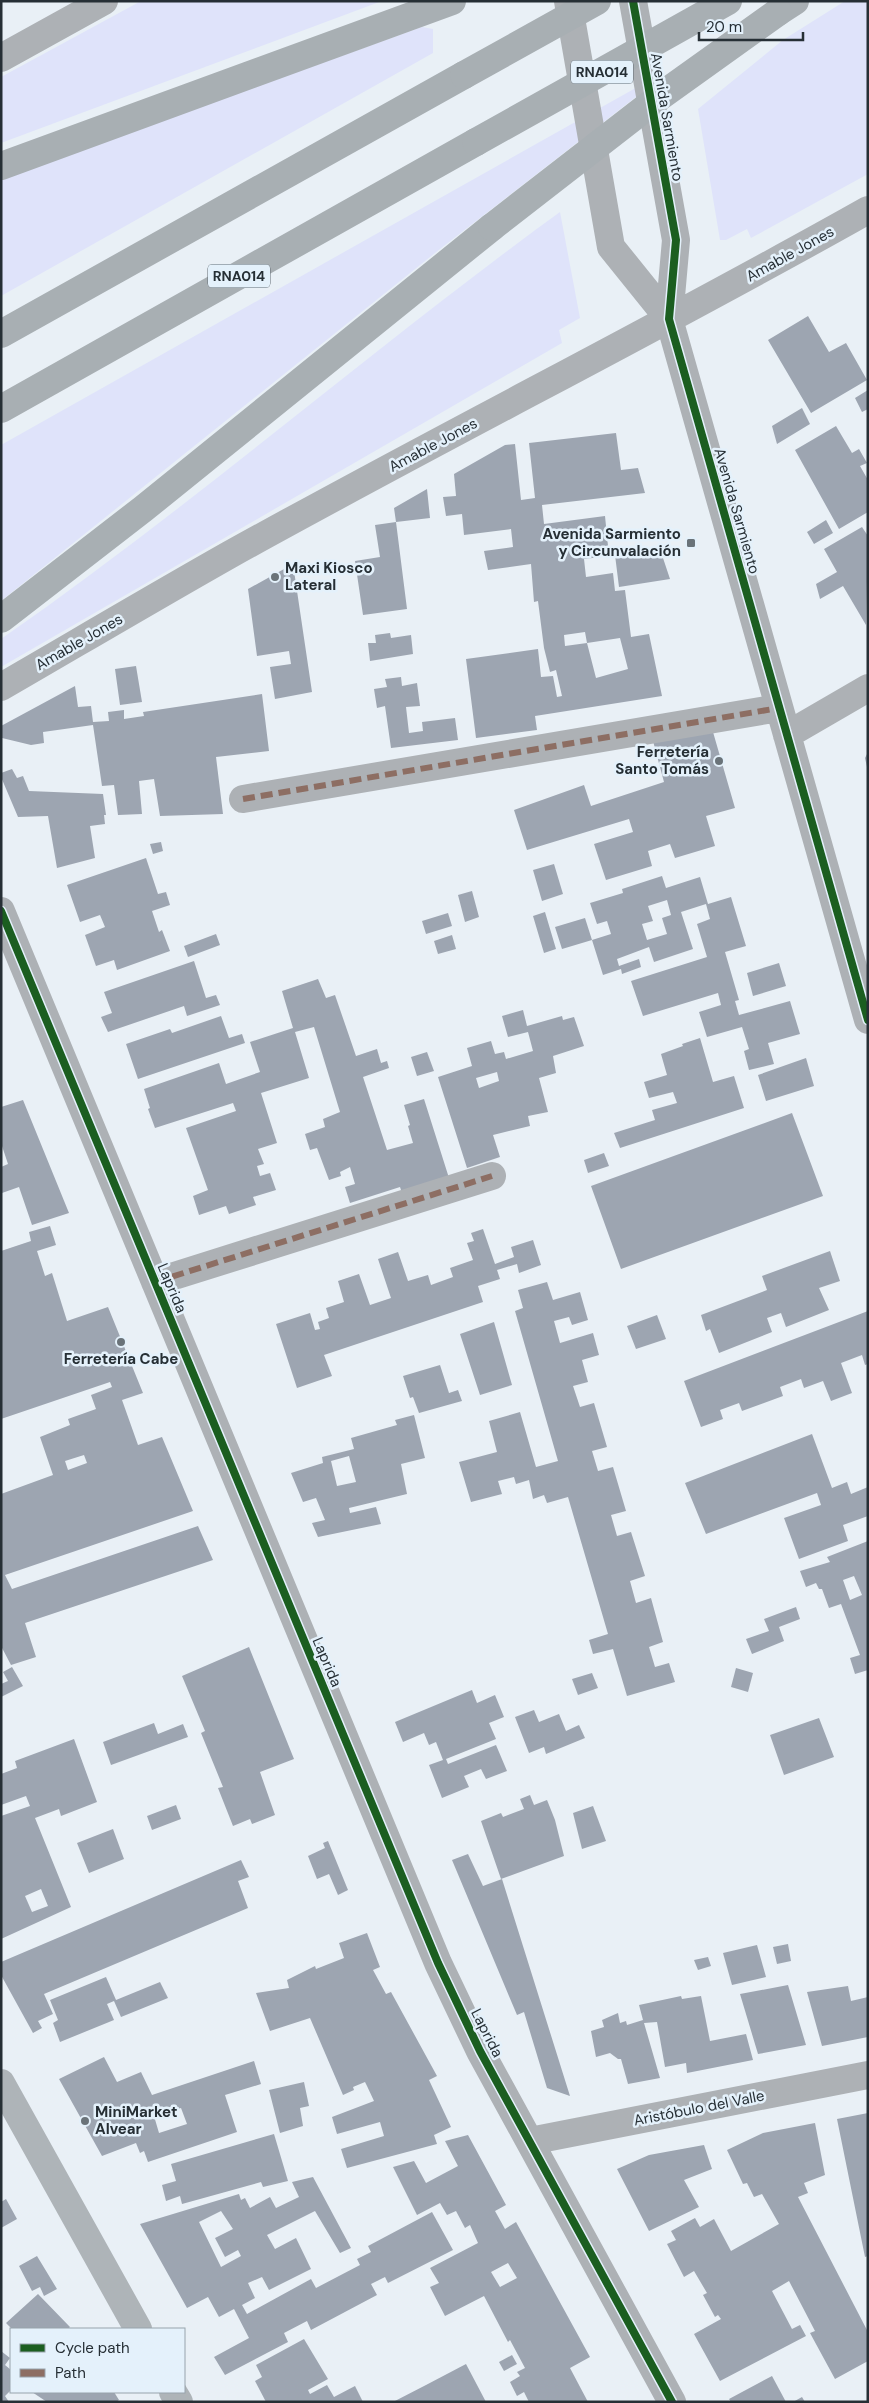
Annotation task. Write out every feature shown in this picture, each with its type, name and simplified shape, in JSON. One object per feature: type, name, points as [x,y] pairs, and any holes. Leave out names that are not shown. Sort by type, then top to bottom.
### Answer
[{"type":"highway","points":[[1,166],[452,1]]},
{"type":"highway","points":[[1,334],[597,1]]},
{"type":"highway","name":"RNA014","points":[[1,409],[728,1]]},
{"type":"highway","points":[[1,619],[143,509],[492,227],[662,95],[786,7]]},
{"type":"main road","points":[[1,2083],[137,2328]]},
{"type":"street","points":[[1,58],[104,1]]},
{"type":"street","name":"Avenida Sarmiento","points":[[568,1],[611,247],[669,319]]},
{"type":"street","name":"Avenida Sarmiento","points":[[633,1],[676,240],[669,319],[868,1020]]},
{"type":"street","name":"Amable Jones","points":[[1,687],[230,555],[728,289],[868,210]]},
{"type":"street","points":[[787,735],[868,688]]},
{"type":"street","points":[[243,798],[779,708]]},
{"type":"street","name":"Laprida","points":[[1,911],[438,1963],[480,2051],[672,2402]]},
{"type":"street","points":[[155,1282],[492,1176]]},
{"type":"street","name":"Aristóbulo del Valle","points":[[530,2141],[868,2075]]},
{"type":"shaded area","points":[[141,1],[382,1],[1,143],[1,77]]},
{"type":"shaded area","points":[[845,1],[868,1],[868,174],[751,238],[747,229],[726,240],[720,240],[698,109],[783,40]]},
{"type":"shaded area","points":[[422,27],[433,29],[433,53],[1,296],[1,178]]},
{"type":"shaded area","points":[[660,76],[659,79],[440,249],[1,601],[1,445]]},
{"type":"shaded area","points":[[560,212],[580,318],[559,330],[562,343],[1,667],[1,639],[143,535],[489,264]]},
{"type":"building","points":[[808,316],[829,352],[846,343],[867,380],[811,413],[768,340]]},
{"type":"building","points":[[868,390],[868,409],[862,412],[855,398]]},
{"type":"building","points":[[802,408],[810,424],[777,444],[772,426]]},
{"type":"building","points":[[836,426],[852,453],[859,449],[867,463],[860,466],[868,480],[868,512],[839,529],[795,450]]},
{"type":"building","points":[[616,433],[621,470],[638,468],[645,493],[542,505],[544,524],[605,516],[609,556],[584,559],[586,577],[613,573],[615,591],[625,590],[631,637],[649,634],[662,696],[535,716],[537,730],[476,738],[466,659],[538,649],[541,677],[553,676],[557,697],[562,696],[556,670],[550,672],[544,648],[538,601],[534,602],[531,564],[488,570],[484,551],[513,547],[511,529],[464,535],[462,514],[446,516],[443,497],[456,496],[454,474],[505,445],[515,444],[521,500],[535,498],[529,443]],"holes":[[[585,632],[587,643],[565,646],[564,635]],[[620,638],[628,669],[596,678],[587,643]]]},
{"type":"building","points":[[427,489],[430,518],[396,522],[394,508]]},
{"type":"building","points":[[826,520],[833,533],[814,544],[807,532]]},
{"type":"building","points":[[396,522],[407,609],[363,615],[355,561],[380,557],[375,525]]},
{"type":"building","points":[[862,527],[868,536],[866,625],[843,586],[820,599],[816,584],[837,572],[824,549]]},
{"type":"building","points":[[660,549],[670,579],[619,587],[615,555]]},
{"type":"building","points":[[293,564],[312,692],[275,699],[270,667],[291,664],[289,651],[257,656],[248,589]]},
{"type":"building","points":[[390,633],[391,638],[411,635],[413,654],[370,661],[368,643],[376,643],[375,635]]},
{"type":"building","points":[[136,666],[142,702],[120,705],[115,669]]},
{"type":"building","points":[[401,677],[402,686],[417,683],[420,706],[406,707],[409,733],[423,731],[422,722],[455,718],[458,740],[391,748],[385,706],[377,708],[374,689],[387,687],[385,679]]},
{"type":"building","points":[[75,686],[78,707],[91,706],[93,722],[109,721],[108,712],[124,710],[124,719],[144,716],[143,712],[262,694],[269,751],[216,757],[223,814],[160,816],[154,779],[139,781],[142,814],[118,815],[114,785],[102,786],[93,725],[43,732],[44,743],[31,745],[2,738],[1,726]]},
{"type":"building","points":[[713,732],[735,808],[706,816],[715,846],[675,858],[670,844],[648,851],[652,866],[606,880],[594,844],[633,832],[629,819],[527,850],[514,810],[584,785],[591,806],[664,782],[653,741]]},
{"type":"building","points":[[868,752],[868,767],[867,767],[865,758]]},
{"type":"building","points":[[12,769],[17,778],[23,776],[29,791],[103,794],[106,815],[104,815],[105,824],[90,826],[95,858],[57,868],[48,816],[18,817],[1,777],[1,773]]},
{"type":"building","points":[[161,842],[163,851],[153,854],[150,844]]},
{"type":"building","points":[[146,858],[158,894],[166,892],[170,905],[152,911],[159,932],[162,930],[170,951],[117,970],[114,960],[96,966],[85,935],[105,927],[100,915],[80,922],[67,885]]},
{"type":"building","points":[[554,864],[563,894],[542,901],[533,870]]},
{"type":"building","points":[[662,876],[666,888],[700,877],[708,904],[731,897],[746,946],[725,952],[739,1000],[735,1001],[739,1015],[790,1001],[800,1034],[768,1043],[774,1064],[749,1070],[744,1051],[749,1049],[742,1027],[707,1037],[699,1012],[721,1005],[718,993],[643,1016],[631,981],[707,957],[697,924],[710,919],[706,904],[681,912],[693,949],[654,962],[649,947],[617,959],[619,966],[639,959],[641,967],[622,974],[621,969],[603,975],[592,940],[611,934],[607,921],[597,924],[590,903],[623,893],[622,889]],"holes":[[[667,900],[671,915],[662,918],[667,934],[647,940],[642,924],[653,921],[648,906]]]},
{"type":"building","points":[[472,891],[479,917],[465,922],[458,895]]},
{"type":"building","points":[[545,912],[556,949],[544,953],[533,916]]},
{"type":"building","points":[[448,913],[452,926],[426,934],[422,921]]},
{"type":"building","points":[[585,918],[592,940],[562,949],[555,927]]},
{"type":"building","points":[[216,934],[220,945],[188,957],[184,946]]},
{"type":"building","points":[[452,935],[456,949],[438,954],[434,941]]},
{"type":"building","points":[[194,961],[206,998],[216,995],[220,1005],[187,1016],[184,1006],[108,1032],[101,1017],[112,1013],[104,992]]},
{"type":"building","points":[[779,963],[786,986],[753,996],[747,973]]},
{"type":"building","points":[[318,979],[326,998],[335,995],[356,1056],[377,1049],[381,1063],[387,1061],[389,1068],[363,1077],[387,1150],[413,1143],[404,1105],[424,1099],[449,1178],[402,1193],[400,1187],[350,1203],[345,1187],[355,1184],[350,1167],[340,1172],[341,1176],[329,1180],[317,1148],[310,1150],[305,1134],[325,1127],[323,1119],[340,1112],[314,1027],[295,1032],[309,1078],[261,1093],[277,1143],[258,1149],[264,1164],[257,1166],[260,1176],[270,1173],[276,1190],[253,1197],[256,1205],[229,1214],[226,1206],[199,1215],[193,1196],[208,1190],[186,1128],[236,1111],[233,1103],[155,1128],[148,1109],[150,1108],[144,1089],[219,1063],[226,1084],[260,1072],[250,1042],[293,1028],[282,991]]},
{"type":"building","points":[[523,1010],[527,1026],[562,1016],[563,1020],[574,1017],[584,1046],[553,1056],[556,1073],[539,1078],[548,1112],[528,1116],[530,1126],[493,1135],[500,1157],[467,1168],[438,1077],[472,1066],[467,1048],[491,1041],[495,1054],[504,1052],[506,1059],[533,1051],[528,1032],[508,1037],[502,1016]],"holes":[[[497,1072],[499,1081],[479,1088],[476,1078]]]},
{"type":"building","points":[[221,1016],[229,1038],[242,1034],[245,1043],[138,1079],[126,1044],[170,1029],[172,1033]]},
{"type":"building","points":[[700,1038],[713,1082],[734,1076],[744,1108],[620,1148],[614,1133],[655,1120],[652,1110],[677,1103],[673,1092],[649,1098],[644,1082],[667,1075],[661,1054]]},
{"type":"building","points":[[427,1052],[434,1071],[417,1076],[411,1057]]},
{"type":"building","points":[[806,1058],[814,1086],[766,1101],[758,1075]]},
{"type":"building","points":[[23,1100],[69,1213],[32,1225],[19,1187],[2,1193],[1,1189],[1,1167],[8,1164],[1,1143],[1,1107]]},
{"type":"building","points":[[792,1113],[823,1196],[621,1269],[591,1186]]},
{"type":"building","points":[[604,1153],[609,1166],[588,1173],[584,1160]]},
{"type":"building","points":[[50,1226],[56,1245],[37,1251],[45,1276],[52,1273],[67,1321],[108,1307],[143,1393],[122,1400],[138,1445],[162,1437],[193,1511],[5,1575],[12,1589],[198,1526],[213,1560],[25,1623],[36,1657],[11,1665],[1,1646],[1,1494],[53,1475],[40,1437],[70,1425],[68,1419],[96,1409],[91,1395],[112,1387],[110,1382],[1,1419],[1,1251],[31,1241],[29,1232]],"holes":[[[84,1455],[87,1463],[68,1470],[65,1461]]]},
{"type":"building","points":[[483,1229],[495,1264],[514,1257],[511,1247],[533,1240],[541,1265],[519,1273],[517,1264],[497,1270],[500,1279],[478,1286],[483,1302],[324,1355],[332,1376],[297,1388],[276,1324],[310,1313],[315,1330],[320,1329],[318,1322],[329,1318],[326,1308],[344,1302],[338,1281],[359,1274],[370,1305],[391,1298],[378,1259],[398,1252],[408,1281],[428,1275],[431,1285],[453,1277],[450,1268],[473,1260],[467,1243],[474,1241],[471,1233]]},
{"type":"building","points":[[830,1251],[840,1281],[819,1288],[829,1310],[786,1327],[781,1313],[767,1318],[772,1332],[719,1353],[710,1329],[706,1331],[701,1315],[767,1290],[762,1276]]},
{"type":"building","points":[[547,1282],[553,1300],[580,1292],[588,1320],[572,1325],[569,1317],[554,1321],[560,1343],[593,1333],[599,1355],[582,1360],[588,1382],[573,1386],[580,1407],[594,1403],[607,1447],[592,1451],[598,1471],[613,1467],[626,1511],[611,1515],[617,1536],[631,1532],[645,1576],[630,1581],[636,1603],[651,1598],[663,1642],[649,1647],[655,1667],[669,1663],[675,1682],[627,1696],[613,1649],[593,1654],[589,1640],[608,1634],[568,1497],[547,1503],[544,1495],[533,1499],[529,1480],[516,1484],[514,1477],[498,1481],[502,1494],[471,1502],[459,1462],[497,1452],[489,1421],[520,1412],[536,1467],[558,1461],[515,1311],[523,1308],[518,1290]]},
{"type":"building","points":[[868,1311],[868,1364],[865,1365],[862,1355],[841,1363],[852,1393],[831,1401],[823,1381],[804,1388],[801,1379],[780,1387],[783,1396],[742,1411],[739,1403],[720,1410],[723,1419],[701,1427],[684,1381]]},
{"type":"building","points":[[657,1315],[666,1339],[636,1349],[627,1326]]},
{"type":"building","points":[[494,1322],[512,1385],[480,1395],[460,1334]]},
{"type":"building","points":[[440,1365],[449,1393],[458,1390],[462,1401],[419,1413],[413,1397],[410,1398],[403,1376]]},
{"type":"building","points":[[414,1415],[425,1458],[401,1464],[407,1494],[349,1508],[350,1513],[376,1507],[381,1524],[318,1537],[312,1523],[325,1520],[316,1498],[303,1502],[291,1473],[323,1463],[322,1457],[354,1449],[351,1438],[397,1425],[395,1420]],"holes":[[[349,1456],[356,1482],[337,1486],[331,1461]]]},
{"type":"building","points":[[812,1434],[832,1488],[847,1482],[851,1494],[868,1487],[868,1516],[843,1525],[848,1541],[799,1559],[784,1518],[821,1505],[817,1493],[706,1534],[685,1483]]},
{"type":"building","points":[[868,1541],[868,1670],[855,1674],[850,1658],[860,1655],[841,1604],[829,1608],[822,1589],[819,1589],[816,1583],[806,1587],[800,1571],[830,1562],[827,1557]],"holes":[[[854,1576],[862,1595],[850,1600],[843,1580]]]},
{"type":"building","points":[[796,1607],[800,1619],[779,1627],[784,1641],[752,1654],[746,1639],[769,1631],[764,1619]]},
{"type":"building","points":[[249,1647],[294,1759],[260,1772],[275,1815],[252,1824],[250,1819],[233,1826],[218,1788],[223,1787],[201,1733],[205,1731],[182,1676]]},
{"type":"building","points":[[12,1667],[23,1686],[1,1697],[1,1684],[8,1681],[3,1672]]},
{"type":"building","points":[[736,1668],[753,1673],[748,1692],[731,1687]]},
{"type":"building","points":[[592,1673],[598,1688],[578,1695],[572,1679]]},
{"type":"building","points":[[472,1690],[477,1703],[495,1695],[504,1717],[489,1723],[496,1739],[446,1759],[448,1764],[496,1745],[507,1771],[486,1779],[481,1769],[464,1776],[469,1787],[442,1798],[429,1765],[443,1760],[436,1742],[429,1745],[424,1733],[403,1742],[395,1722]]},
{"type":"building","points":[[534,1710],[539,1722],[559,1714],[566,1731],[579,1725],[585,1738],[546,1754],[544,1747],[529,1753],[515,1717]]},
{"type":"building","points":[[819,1718],[834,1757],[784,1775],[770,1735]]},
{"type":"building","points":[[154,1723],[158,1734],[183,1724],[188,1737],[111,1765],[103,1742]]},
{"type":"building","points":[[74,1739],[97,1802],[61,1816],[59,1809],[35,1818],[71,1907],[1,1939],[1,1816],[30,1806],[26,1796],[1,1805],[1,1774],[17,1768],[15,1761]],"holes":[[[41,1889],[48,1906],[32,1912],[25,1896]]]},
{"type":"building","points":[[530,1795],[534,1805],[547,1800],[555,1820],[564,1856],[501,1879],[481,1821],[501,1813],[503,1817],[524,1809],[520,1799]]},
{"type":"building","points":[[176,1805],[181,1819],[152,1830],[147,1816]]},
{"type":"building","points":[[593,1806],[606,1841],[582,1849],[573,1813]]},
{"type":"building","points":[[113,1829],[124,1859],[89,1873],[77,1843]]},
{"type":"building","points":[[328,1841],[348,1890],[338,1895],[329,1874],[317,1879],[308,1856],[325,1848],[323,1843]]},
{"type":"building","points":[[468,1854],[483,1886],[502,1879],[570,2096],[547,2088],[524,2012],[517,2015],[452,1860]]},
{"type":"building","points":[[241,1860],[249,1877],[238,1881],[248,1908],[44,1994],[53,2014],[38,2021],[42,2028],[33,2033],[1,1975],[1,1962]]},
{"type":"building","points":[[367,1933],[380,1967],[373,1970],[386,1994],[391,1992],[437,2076],[429,2080],[451,2127],[434,2135],[437,2144],[347,2168],[341,2149],[384,2136],[380,2122],[337,2134],[332,2117],[374,2101],[365,2082],[353,2087],[354,2090],[343,2095],[310,2018],[270,2031],[256,1993],[289,1988],[287,1980],[315,1966],[316,1969],[344,1958],[339,1943]]},
{"type":"building","points":[[788,1944],[791,1961],[777,1964],[773,1947]]},
{"type":"building","points":[[757,1945],[766,1977],[732,1985],[723,1953]]},
{"type":"building","points":[[708,1957],[711,1966],[698,1970],[694,1960]]},
{"type":"building","points":[[106,1977],[116,2000],[160,1982],[168,1998],[121,2017],[114,2001],[107,2004],[114,2020],[60,2042],[53,2023],[58,2020],[50,2000]]},
{"type":"building","points":[[788,1985],[806,2045],[758,2054],[740,1994]]},
{"type":"building","points":[[848,1986],[851,2001],[868,1997],[868,2037],[822,2046],[807,1992]]},
{"type":"building","points":[[681,1996],[682,1999],[701,1996],[710,2041],[746,2034],[753,2060],[687,2073],[686,2063],[665,2067],[657,2022],[644,2023],[660,2078],[628,2084],[621,2059],[610,2053],[596,2057],[591,2031],[604,2027],[602,2020],[618,2013],[620,2023],[626,2021],[627,2025],[643,2020],[639,2005]]},
{"type":"building","points":[[104,2057],[117,2082],[141,2072],[152,2095],[254,2061],[261,2084],[225,2095],[237,2132],[148,2162],[144,2151],[140,2153],[136,2143],[102,2156],[59,2079]],"holes":[[[181,2108],[187,2124],[159,2133],[154,2116]]]},
{"type":"building","points":[[304,2082],[309,2106],[300,2108],[303,2126],[280,2133],[269,2090]]},
{"type":"building","points":[[868,2113],[868,2256],[865,2257],[837,2119]]},
{"type":"building","points":[[815,2123],[825,2175],[804,2183],[808,2193],[798,2197],[868,2332],[868,2361],[835,2379],[810,2333],[815,2331],[789,2281],[772,2291],[792,2329],[800,2325],[806,2336],[720,2381],[694,2334],[721,2319],[718,2315],[715,2317],[703,2295],[707,2293],[694,2271],[684,2277],[667,2244],[676,2240],[671,2231],[695,2218],[700,2227],[714,2219],[731,2251],[779,2224],[762,2194],[754,2197],[747,2183],[743,2184],[727,2150],[763,2133]]},
{"type":"building","points":[[274,2134],[288,2181],[263,2187],[261,2182],[182,2204],[180,2196],[166,2201],[162,2185],[176,2181],[171,2164]]},
{"type":"building","points":[[468,2135],[506,2205],[495,2211],[505,2229],[516,2222],[590,2357],[570,2368],[588,2402],[529,2402],[524,2392],[517,2396],[510,2382],[520,2376],[517,2372],[525,2368],[510,2340],[508,2342],[484,2296],[445,2316],[430,2287],[439,2283],[430,2268],[478,2243],[470,2225],[465,2228],[456,2211],[447,2215],[440,2203],[417,2215],[393,2167],[414,2161],[426,2183],[458,2166],[445,2141]],"holes":[[[508,2263],[517,2278],[500,2287],[491,2272]]]},
{"type":"building","points":[[704,2145],[712,2169],[684,2180],[699,2207],[649,2231],[617,2169],[649,2155]]},
{"type":"building","points":[[313,2177],[351,2248],[340,2253],[315,2211],[267,2235],[275,2249],[296,2238],[311,2269],[269,2290],[262,2277],[248,2283],[255,2298],[242,2305],[247,2314],[311,2279],[316,2288],[360,2265],[357,2259],[371,2252],[368,2246],[432,2212],[453,2250],[388,2283],[385,2277],[371,2284],[377,2295],[311,2330],[307,2321],[284,2333],[288,2342],[225,2375],[214,2357],[249,2338],[234,2309],[219,2317],[208,2297],[187,2308],[140,2224],[239,2194],[241,2200],[245,2198],[250,2208],[270,2197],[276,2208],[299,2197],[292,2182]],"holes":[[[221,2211],[233,2229],[215,2238],[225,2257],[238,2250],[241,2256],[221,2267],[199,2222]]]},
{"type":"building","points":[[6,2199],[17,2219],[1,2228],[1,2202]]},
{"type":"building","points":[[37,2256],[57,2289],[44,2296],[40,2287],[32,2291],[19,2266]]},
{"type":"building","points":[[38,2294],[70,2327],[11,2328],[6,2323]]},
{"type":"building","points":[[304,2339],[328,2379],[308,2390],[310,2394],[327,2385],[334,2397],[355,2386],[363,2402],[266,2402],[255,2381],[262,2377],[256,2365]]},
{"type":"building","points":[[1,2351],[10,2358],[5,2365],[10,2369],[10,2391],[5,2396],[9,2402],[1,2402]]},
{"type":"building","points":[[512,2355],[517,2364],[504,2371],[499,2362]]},
{"type":"building","points":[[466,2364],[486,2402],[393,2402],[426,2385]]},
{"type":"building","points":[[772,2376],[786,2402],[731,2402],[729,2399]]},
{"type":"building","points":[[34,2393],[115,2393],[119,2400],[116,2402],[47,2402]]},
{"type":"building","points":[[802,2397],[805,2402],[793,2402]]},
{"type":"marked path","points":[[243,799],[779,708]]},
{"type":"marked path","points":[[155,1282],[492,1176]]},
{"type":"cycle path","points":[[633,1],[676,240],[669,319],[868,1020]]},
{"type":"cycle path","points":[[1,911],[438,1963],[480,2051],[672,2402]]},
{"type":"place","name":"Avenida Sarmiento y Circunvalación","points":[[691,543]]},
{"type":"place","name":"Maxi Kiosco Lateral","points":[[275,577]]},
{"type":"place","name":"Ferretería Santo Tomás","points":[[719,761]]},
{"type":"place","name":"Ferretería Cabe","points":[[121,1342]]},
{"type":"place","name":"MiniMarket Alvear","points":[[85,2121]]}]
